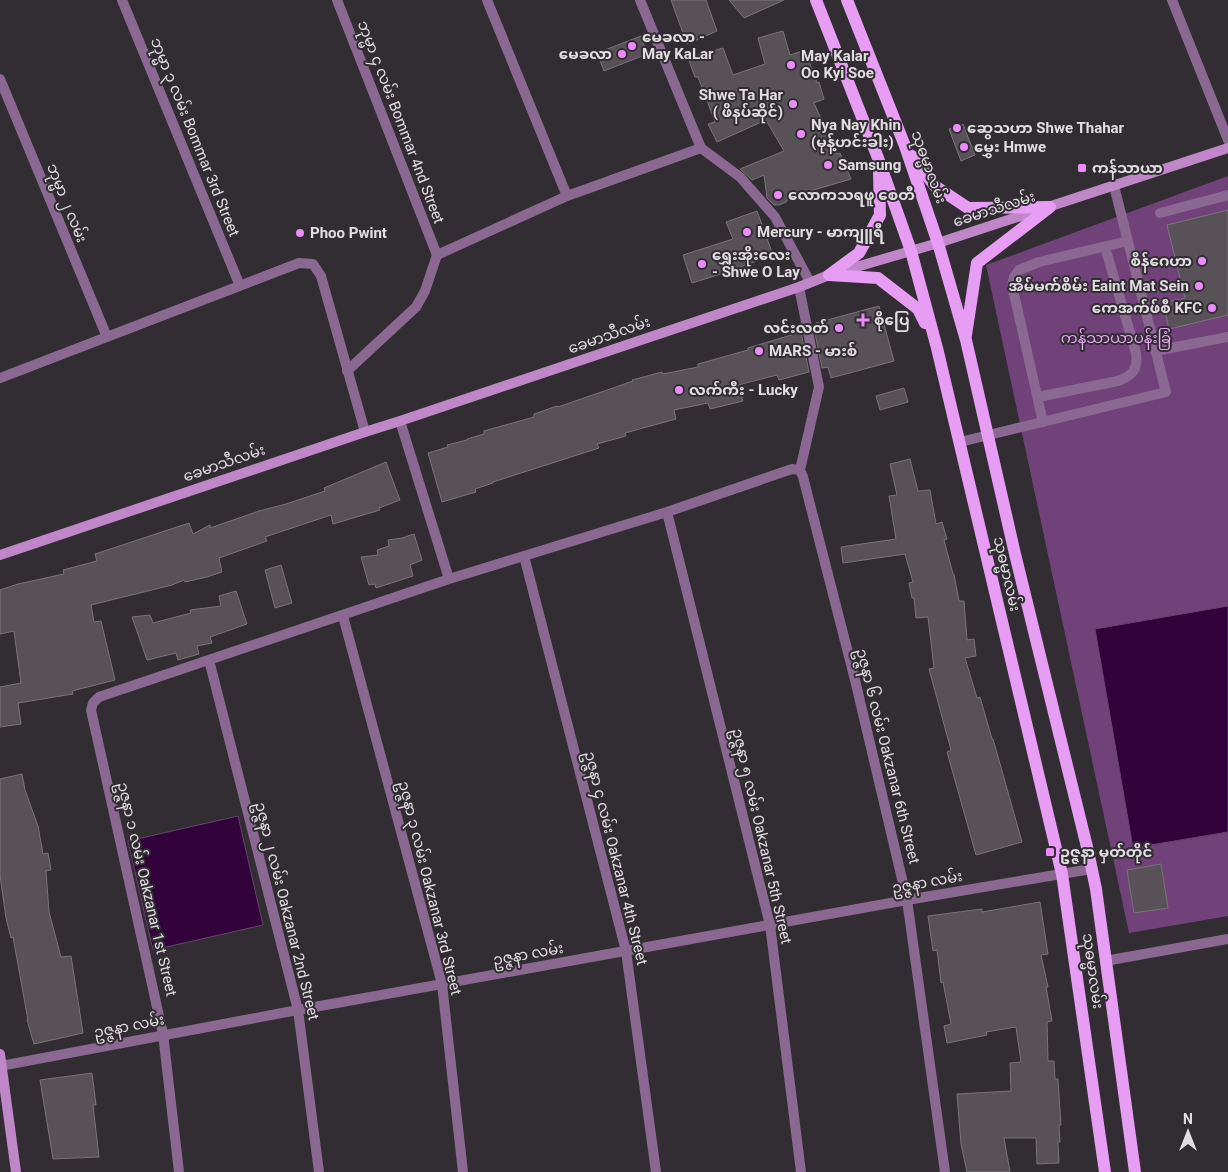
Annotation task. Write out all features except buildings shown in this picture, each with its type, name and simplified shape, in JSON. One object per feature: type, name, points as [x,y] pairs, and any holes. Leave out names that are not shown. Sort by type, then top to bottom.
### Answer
[{"type":"main road","name":"သုဓမ္မာလမ်း","points":[[816,0],[878,158],[911,251],[937,348],[1062,874],[1105,1172]]},
{"type":"main road","name":"သုဓမ္မာလမ်း","points":[[847,0],[904,146],[938,243],[966,340],[1096,889],[1135,1172]]},
{"type":"main road","points":[[904,146],[935,186],[968,208],[1050,207]]},
{"type":"main road","name":"ခေမာသီလမ်း","points":[[0,555],[830,275],[938,243],[1228,148]]},
{"type":"main road","points":[[830,275],[859,253],[880,215],[878,158]]},
{"type":"main road","points":[[966,340],[977,263],[1050,207]]},
{"type":"main road","points":[[830,275],[878,278],[918,308],[937,348]]},
{"type":"main road","points":[[0,1054],[16,1172]]},
{"type":"street","name":"ဘုမ္မာ ၃ လမ်း Bommar 3rd Street","points":[[122,0],[240,286]]},
{"type":"street","name":"ဘုမ္မာ ၄ လမ်း Bommar 4nd Street","points":[[337,0],[437,255]]},
{"type":"street","points":[[488,0],[567,196]]},
{"type":"street","points":[[640,0],[701,148],[740,177],[775,217],[810,282]]},
{"type":"street","points":[[1172,0],[1228,140]]},
{"type":"street","name":"ဘုမ္မာ ၂ လမ်း","points":[[0,80],[107,337]]},
{"type":"street","points":[[347,371],[416,307],[425,291],[437,255],[567,196],[701,148]]},
{"type":"street","points":[[960,442],[1166,392],[1114,186]]},
{"type":"street","points":[[1160,213],[1228,195]]},
{"type":"street","points":[[1043,422],[1012,285],[1014,277],[1020,270],[1039,262],[1128,241]]},
{"type":"street","points":[[1038,398],[1118,381],[1134,372],[1138,364],[1105,247]]},
{"type":"street","points":[[0,378],[299,263],[313,264],[321,276],[365,432]]},
{"type":"street","points":[[210,660],[449,580],[667,512],[792,468],[800,470],[820,387],[799,286]]},
{"type":"street","points":[[1155,351],[1228,337]]},
{"type":"street","points":[[400,421],[449,580]]},
{"type":"street","name":"ဥဇ္ဇနာ ၆ လမ်း Oakzanar 6th Street","points":[[800,470],[855,680],[907,900],[945,1172]]},
{"type":"street","name":"ဥဇ္ဇနာ ၅ လမ်း Oakzanar 5th Street","points":[[667,512],[770,925],[801,1172]]},
{"type":"street","name":"ဥဇ္ဇနာ ၄ လမ်း Oakzanar 4th Street","points":[[524,556],[626,951],[656,1172]]},
{"type":"street","name":"ဥဇ္ဇနာ ၃ လမ်း Oakzanar 3rd Street","points":[[343,616],[442,984],[463,1172]]},
{"type":"street","name":"ဥဇ္ဇနာ ၁ လမ်း Oakzanar 1st Street","points":[[179,1172],[164,1034],[91,710],[93,703],[99,697],[210,660]]},
{"type":"street","name":"ဥဇ္ဇနာ ၂ လမ်း Oakzanar 2nd Street","points":[[210,660],[298,1010],[319,1172]]},
{"type":"street","name":"ဥဇ္ဇနာ လမ်း","points":[[1,1066],[164,1034],[907,900],[1091,869]]},
{"type":"street","points":[[1105,961],[1228,939]]},
{"type":"green space","name":"ကန်သာယာပန်းခြံ","points":[[1228,176],[1228,916],[1129,933],[986,265]]},
{"type":"shaded area","points":[[1228,606],[1228,832],[1133,848],[1095,629]]},
{"type":"shaded area","points":[[238,816],[263,925],[153,950],[128,841]]},
{"type":"place","name":"မေခလာ - May KaLar","points":[[632,46]]},
{"type":"place","name":"မေခလာ","points":[[622,54]]},
{"type":"place","name":"May Kalar Oo Kyi Soe","points":[[791,65]]},
{"type":"place","name":"Shwe Ta Har ( ဖိနပ်ဆိုင်)","points":[[793,104]]},
{"type":"place","name":"ဆွေသဟာ Shwe Thahar","points":[[957,128]]},
{"type":"place","name":"Nya Nay Khin (မုန့်ဟင်းခါး)","points":[[801,134]]},
{"type":"place","name":"မွှေး Hmwe","points":[[964,147]]},
{"type":"place","name":"Samsung","points":[[828,165]]},
{"type":"place","name":"ကန်သာယာ","points":[[1082,168]]},
{"type":"place","name":"လောကသရဖူ စေတီ","points":[[778,195]]},
{"type":"place","name":"Mercury - မာကျူရီ","points":[[747,232]]},
{"type":"place","name":"Phoo Pwint","points":[[300,233]]},
{"type":"place","name":"စိန်ဂေဟာ","points":[[1202,261]]},
{"type":"place","name":"ရွှေးအိုးလေး - Shwe O Lay","points":[[702,264]]},
{"type":"place","name":"အိမ်မက်စိမ်း Eaint Mat Sein","points":[[1199,286]]},
{"type":"place","name":"ကေအက်ဖ်စီ KFC","points":[[1212,308]]},
{"type":"place","name":"စိုပြေ","points":[[863,320]]},
{"type":"place","name":"လင်းလတ်","points":[[839,328]]},
{"type":"place","name":"MARS - မားစ်","points":[[759,351]]},
{"type":"place","name":"လက်ကီး - Lucky","points":[[679,390]]},
{"type":"place","name":"ဥဇ္ဇနာ မှတ်တိုင်","points":[[1050,852]]}]
